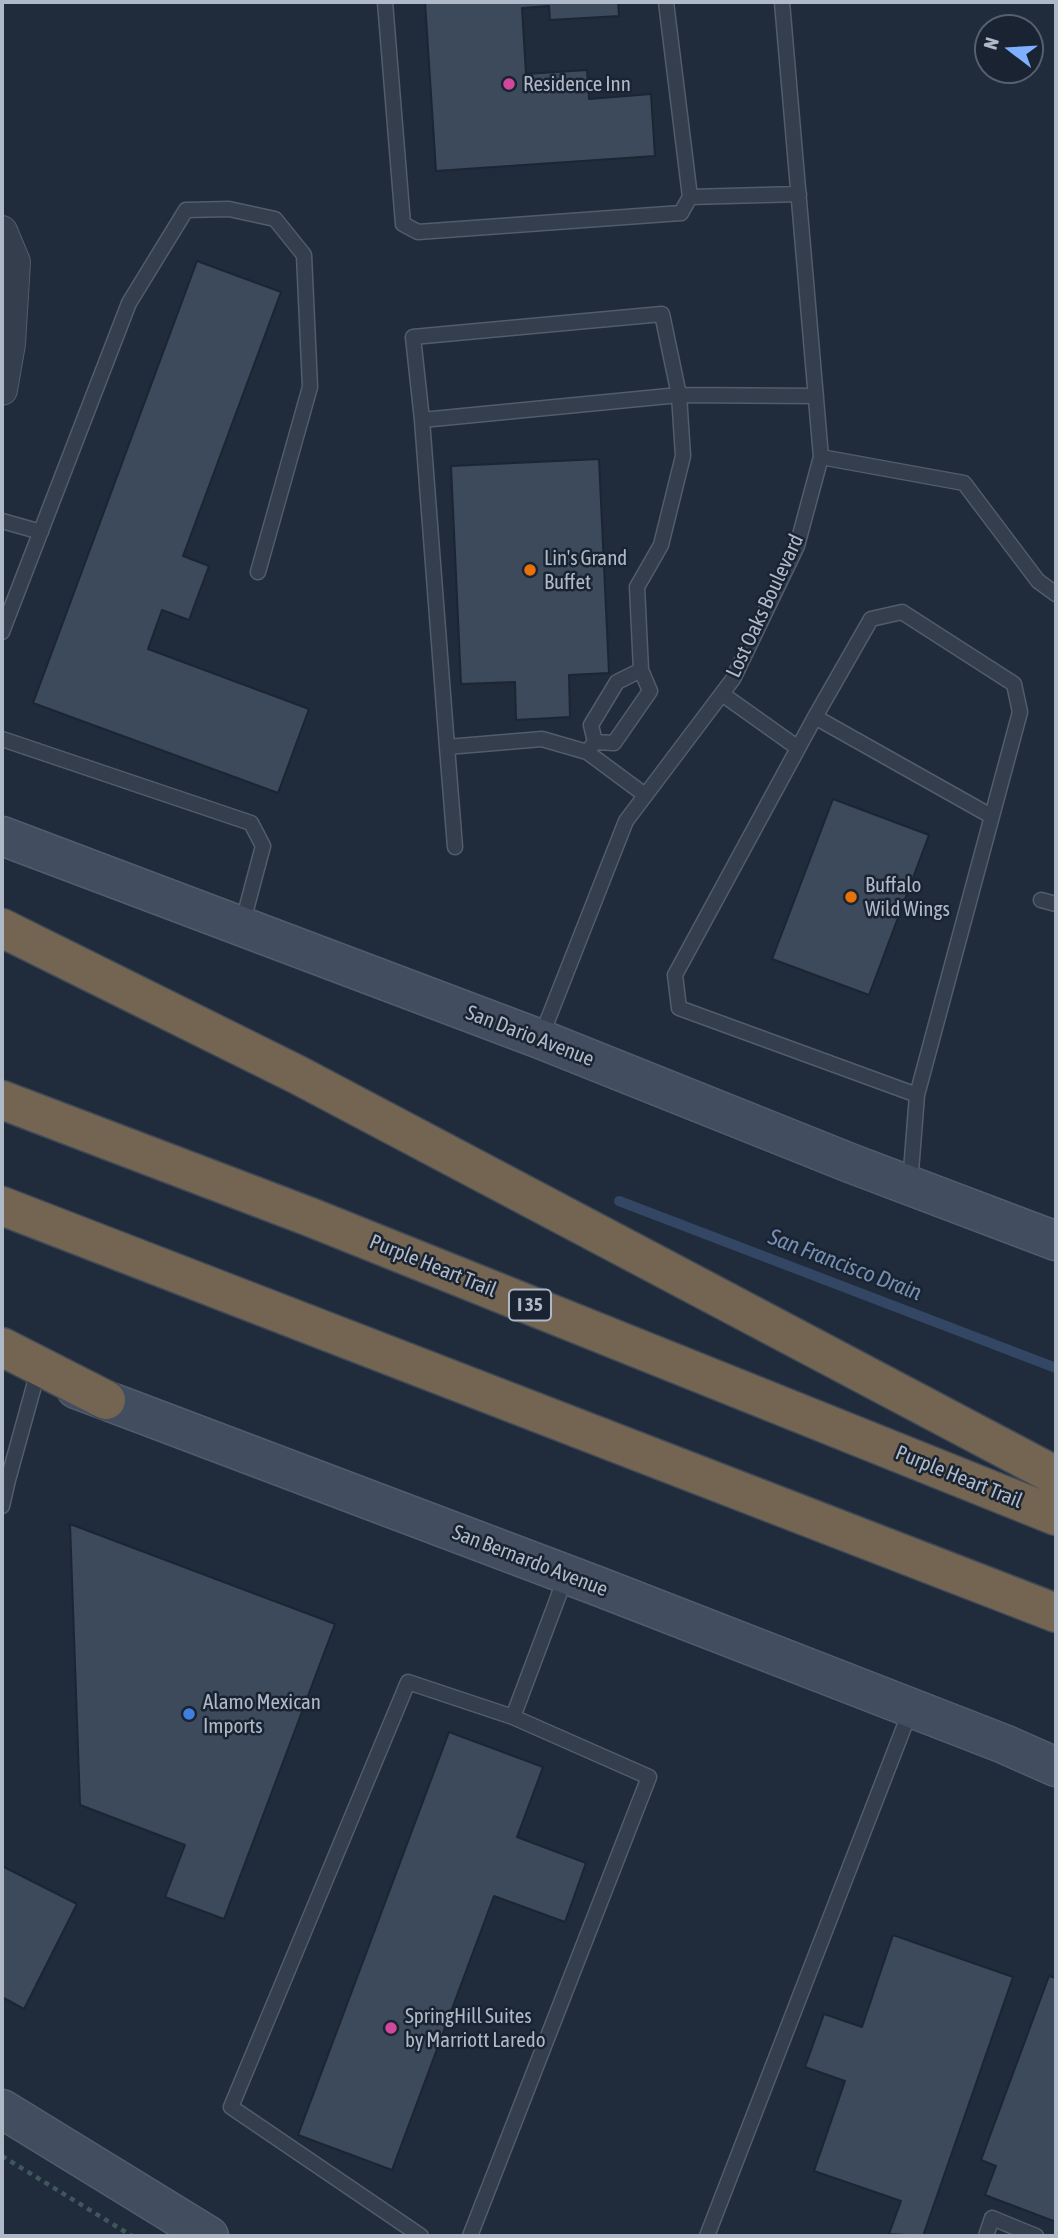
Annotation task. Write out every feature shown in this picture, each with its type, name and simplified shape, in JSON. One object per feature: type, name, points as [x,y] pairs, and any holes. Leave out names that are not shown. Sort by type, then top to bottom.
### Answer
[{"type":"highway","points":[[2,928],[298,1074],[1056,1476]]},
{"type":"highway","name":"Purple Heart Trail","points":[[2,1100],[310,1217],[1056,1516]]},
{"type":"highway","points":[[2,1206],[1056,1613]]},
{"type":"highway","points":[[2,1347],[106,1400]]},
{"type":"main road","name":"San Dario Avenue","points":[[2,836],[540,1039],[1056,1241]]},
{"type":"main road","name":"San Bernardo Avenue","points":[[2,1362],[567,1575],[1056,1767]]},
{"type":"main road","points":[[2,2109],[209,2236]]},
{"type":"street","points":[[2,231],[15,262],[10,344],[2,390]]},
{"type":"lane","points":[[385,2],[403,224],[418,232],[681,213],[690,197],[666,2]]},
{"type":"lane","name":"Lost Oaks Boulevard","points":[[540,1039],[626,821],[733,679],[797,546],[821,457],[782,2]]},
{"type":"lane","points":[[690,197],[799,194]]},
{"type":"lane","points":[[2,632],[130,303],[186,209],[229,209],[275,219],[304,255],[310,387],[258,572]]},
{"type":"lane","points":[[447,747],[542,739],[591,747],[614,743],[650,691],[641,670],[637,587],[661,545],[683,456],[679,395],[662,314],[413,337],[422,420],[447,747],[455,847]]},
{"type":"lane","points":[[422,420],[679,395],[816,396]]},
{"type":"lane","points":[[821,457],[964,483],[1038,581],[1056,594]]},
{"type":"lane","points":[[2,521],[41,532]]},
{"type":"lane","points":[[910,1185],[917,1095],[1020,712],[1014,684],[902,612],[871,619],[675,975],[679,1008],[917,1095]]},
{"type":"lane","points":[[641,670],[617,682],[591,725],[591,747],[645,795]]},
{"type":"lane","points":[[722,694],[798,748]]},
{"type":"lane","points":[[815,717],[991,816]]},
{"type":"lane","points":[[2,739],[251,823],[263,846],[242,927]]},
{"type":"lane","points":[[1041,900],[1056,904]]},
{"type":"lane","points":[[2,1506],[5,1479],[37,1375]]},
{"type":"lane","points":[[513,1717],[567,1575]]},
{"type":"lane","points":[[421,2236],[231,2107],[408,1682],[513,1717],[649,1777],[470,2236]]},
{"type":"lane","points":[[707,2236],[911,1708]]},
{"type":"lane","points":[[986,2236],[992,2218],[1036,2236]]},
{"type":"path","points":[[2,2156],[132,2236]]},
{"type":"building","name":"Residence Inn","points":[[425,2],[618,2],[619,16],[550,20],[549,6],[522,8],[526,74],[587,70],[589,99],[651,94],[655,156],[436,171]]},
{"type":"building","points":[[197,261],[281,292],[183,556],[209,566],[189,620],[162,610],[148,649],[309,709],[278,793],[33,703]]},
{"type":"building","name":"Lin's Grand Buffet","points":[[599,459],[609,673],[569,675],[570,717],[516,720],[515,682],[461,684],[451,466]]},
{"type":"building","name":"Buffalo Wild Wings","points":[[833,799],[929,835],[869,995],[772,959]]},
{"type":"building","name":"Alamo Mexican Imports","points":[[70,1524],[335,1624],[224,1919],[165,1897],[185,1845],[80,1805]]},
{"type":"building","name":"SpringHill Suites by Marriott Laredo","points":[[449,1732],[543,1767],[517,1837],[586,1863],[565,1922],[494,1896],[392,2170],[298,2135]]},
{"type":"building","points":[[2,1866],[77,1904],[24,2009],[2,1997]]},
{"type":"building","points":[[893,1935],[1013,1977],[923,2236],[889,2234],[901,2201],[814,2171],[845,2081],[805,2067],[824,2014],[862,2027]]},
{"type":"building","points":[[1049,1976],[1056,1978],[1056,2222],[985,2195],[996,2166],[981,2160]]},
{"type":"waterway","name":"San Francisco Drain","points":[[619,1201],[1056,1368]]},
{"type":"place","name":"Residence Inn","points":[[509,84]]},
{"type":"place","name":"Lin's Grand Buffet","points":[[530,570]]},
{"type":"place","name":"Buffalo Wild Wings","points":[[851,897]]},
{"type":"place","name":"Alamo Mexican Imports","points":[[189,1714]]},
{"type":"place","name":"SpringHill Suites by Marriott Laredo","points":[[391,2028]]}]
